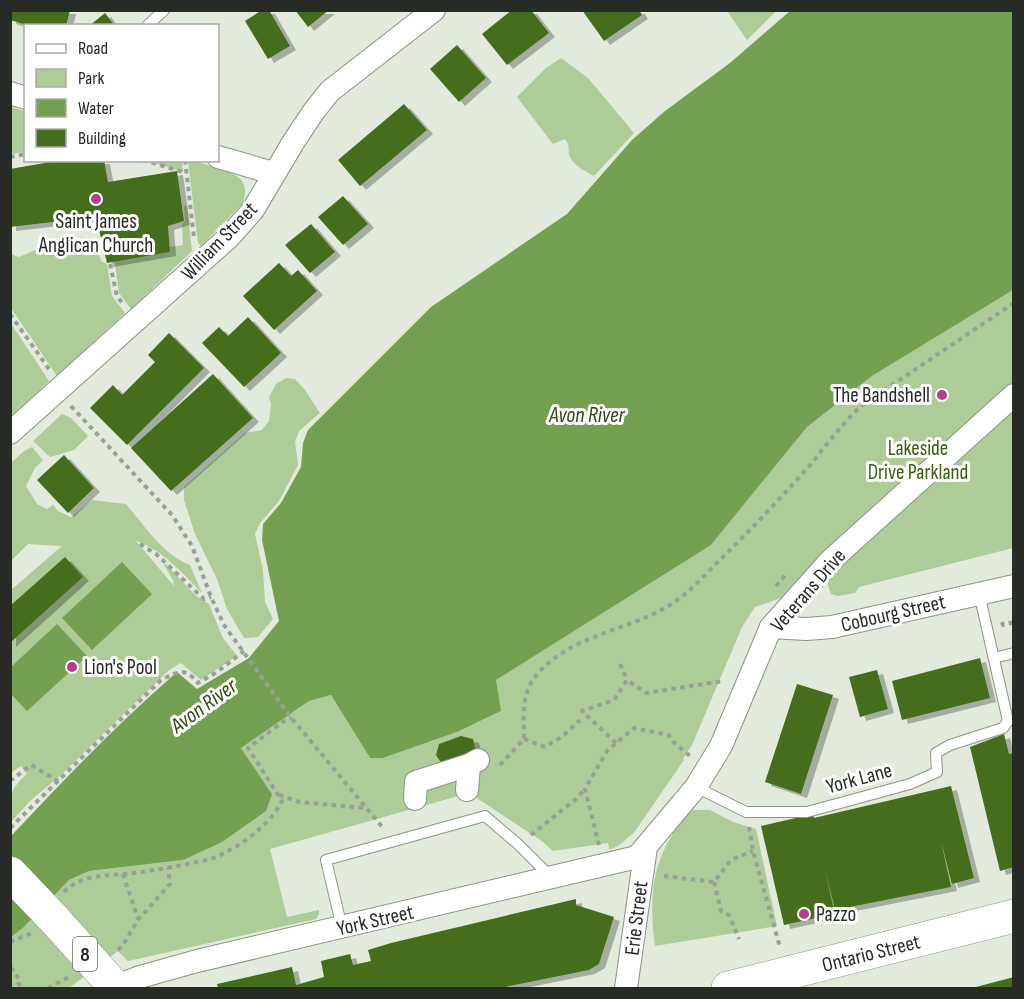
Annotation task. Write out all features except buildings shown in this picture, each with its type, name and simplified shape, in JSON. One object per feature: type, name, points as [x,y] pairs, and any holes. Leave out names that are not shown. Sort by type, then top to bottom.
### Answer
[{"type":"main road","name":"8","points":[[10,873],[50,914],[114,988]]},
{"type":"main road","name":"Ontario Street","points":[[728,988],[1014,916]]},
{"type":"street","name":"William Street","points":[[10,433],[229,237],[254,210],[273,173],[330,91],[434,10]]},
{"type":"street","points":[[219,157],[273,173]]},
{"type":"street","name":"Veterans Drive","points":[[641,852],[696,787],[721,746],[771,627],[830,561],[1014,395]]},
{"type":"street","name":"Cobourg Street","points":[[771,627],[806,629],[832,627],[1014,586]]},
{"type":"street","points":[[467,790],[480,766]]},
{"type":"street","points":[[415,799],[416,782],[480,766]]},
{"type":"street","name":"York Street","points":[[114,988],[140,977],[197,961],[553,878],[641,852]]},
{"type":"street","name":"Erie Street","points":[[626,988],[641,852]]},
{"type":"lane","points":[[149,24],[164,10]]},
{"type":"lane","points":[[979,593],[1011,721]]},
{"type":"lane","points":[[994,658],[1014,653]]},
{"type":"lane","name":"York Lane","points":[[696,787],[746,812],[807,812],[910,784],[937,772],[936,753],[950,745],[1004,728],[1011,721]]},
{"type":"lane","points":[[342,928],[326,860],[485,816],[553,878]]},
{"type":"path","points":[[149,162],[186,174]]},
{"type":"path","points":[[184,162],[195,245]]},
{"type":"path","points":[[110,264],[117,296],[137,320]]},
{"type":"path","points":[[524,739],[526,688],[540,670],[563,653],[582,643],[654,614],[680,598],[770,510],[842,424],[861,406],[1014,303]]},
{"type":"path","points":[[10,314],[53,376],[57,390],[172,515],[192,546],[224,625],[291,716],[396,842]]},
{"type":"path","points":[[140,544],[156,554],[204,598],[211,597]]},
{"type":"path","points":[[10,828],[161,680],[183,671],[198,683],[217,672],[244,651]]},
{"type":"path","points":[[620,664],[627,680],[646,693],[723,681]]},
{"type":"path","points":[[615,743],[582,711],[615,700],[627,680]]},
{"type":"path","points":[[10,942],[50,914],[69,887],[84,879],[107,874],[168,868],[214,858],[238,845],[260,828],[282,801],[248,748],[291,716]]},
{"type":"path","points":[[524,739],[545,747],[563,736],[580,720]]},
{"type":"path","points":[[519,845],[575,800],[585,789],[607,751],[634,728],[669,735],[671,740],[685,752]]},
{"type":"path","points":[[480,766],[524,739]]},
{"type":"path","points":[[10,781],[31,765],[58,781]]},
{"type":"path","points":[[585,789],[597,835]]},
{"type":"path","points":[[279,795],[299,802],[366,808]]},
{"type":"path","points":[[746,812],[753,851],[778,936],[786,974]]},
{"type":"path","points":[[714,882],[731,860],[753,851]]},
{"type":"path","points":[[112,954],[123,945],[138,920],[170,884],[168,868]]},
{"type":"path","points":[[123,874],[138,920]]},
{"type":"path","points":[[663,876],[714,882]]},
{"type":"path","points":[[714,882],[721,911],[729,915],[739,939]]},
{"type":"path","points":[[10,970],[12,969],[19,979],[18,983],[23,988]]},
{"type":"path","points":[[48,988],[68,978]]},
{"type":"green space","points":[[727,11],[776,11],[747,40]]},
{"type":"green space","points":[[561,58],[588,78],[634,133],[594,176],[574,163],[569,155],[565,139],[553,144],[517,97],[546,68]]},
{"type":"green space","points":[[11,107],[24,111],[24,152],[11,154]]},
{"type":"green space","points":[[182,162],[183,172],[154,163]]},
{"type":"green space","points":[[188,162],[232,173],[242,181],[245,187],[243,203],[201,246],[198,243]]},
{"type":"green space","points":[[184,206],[187,206],[192,251],[131,309],[119,293],[114,256],[183,245]]},
{"type":"green space","points":[[95,241],[101,261],[107,264],[112,296],[125,313],[57,376],[11,308],[10,254],[19,257],[38,249],[62,250]]},
{"type":"green space","name":"Lakeside Drive Parkland","points":[[1013,290],[1013,548],[859,587],[855,593],[838,596],[831,594],[827,582],[755,607],[742,627],[684,760],[633,834],[619,845],[609,849],[608,843],[553,851],[542,841],[469,793],[270,849],[287,917],[319,910],[316,919],[128,961],[118,951],[69,988],[11,988],[10,937],[24,927],[69,880],[89,871],[183,860],[272,794],[241,748],[309,701],[331,695],[370,758],[383,758],[457,732],[501,711],[495,680],[711,545],[807,427],[872,376]]},
{"type":"green space","points":[[10,322],[49,381],[11,417],[10,417]]},
{"type":"green space","points":[[286,378],[295,379],[320,413],[299,431],[295,442],[298,465],[279,501],[260,523],[255,534],[263,570],[265,602],[273,619],[258,637],[244,638],[227,609],[217,579],[195,534],[184,500],[184,487],[245,433],[262,430],[269,421],[271,405],[269,397],[276,384]]},
{"type":"green space","points":[[62,414],[71,418],[88,436],[74,450],[50,457],[33,441]]},
{"type":"green space","name":"Lion's Pool","points":[[32,447],[43,460],[35,468],[26,486],[37,504],[47,509],[53,505],[58,511],[71,517],[92,500],[126,504],[163,547],[190,565],[202,593],[163,556],[136,541],[174,586],[164,565],[166,564],[195,595],[209,604],[223,638],[237,656],[201,680],[181,663],[169,670],[62,774],[30,801],[11,822],[13,791],[27,774],[21,766],[11,773],[11,590],[62,546],[28,544],[11,561],[11,463]]},
{"type":"green space","points":[[690,810],[710,810],[733,822],[756,829],[777,926],[655,946],[652,908],[656,874],[668,842]]},
{"type":"water","name":"Avon River","points":[[790,11],[1013,11],[1013,290],[872,376],[807,427],[711,545],[496,680],[501,711],[457,732],[383,758],[370,758],[331,695],[309,701],[241,748],[272,794],[266,811],[222,842],[183,860],[89,871],[69,880],[24,927],[11,937],[10,837],[112,732],[177,672],[197,689],[249,658],[279,621],[262,540],[263,524],[281,503],[301,467],[303,443],[308,430],[431,307],[567,214],[632,140],[665,111],[730,63]]},
{"type":"water","points":[[122,562],[152,594],[92,650],[62,618]]},
{"type":"water","points":[[57,624],[87,656],[27,711],[11,694],[11,667]]},
{"type":"place","name":"Saint James Anglican Church","points":[[96,199]]},
{"type":"place","name":"The Bandshell","points":[[942,395]]},
{"type":"place","name":"Lion's Pool","points":[[72,667]]},
{"type":"place","name":"Pazzo","points":[[804,914]]}]
